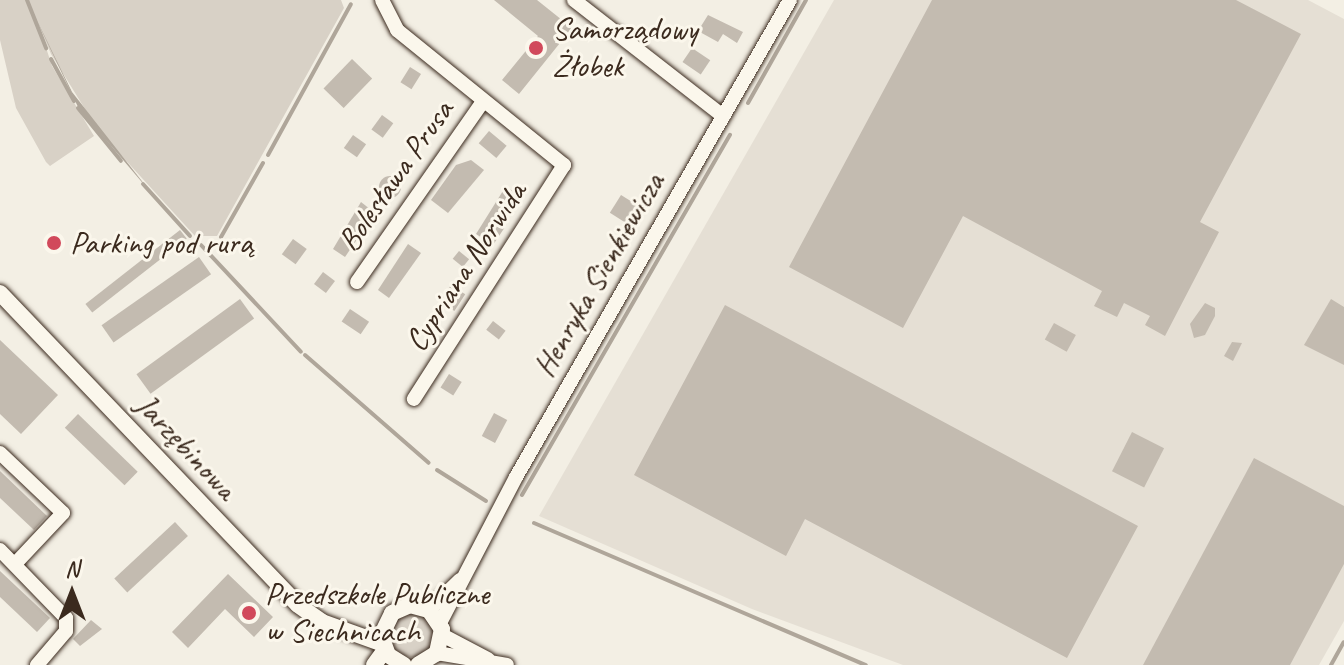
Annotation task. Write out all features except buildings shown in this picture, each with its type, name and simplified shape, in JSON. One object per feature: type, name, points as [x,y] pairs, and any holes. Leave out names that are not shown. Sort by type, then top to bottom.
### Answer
[{"type":"street","points":[[382,0],[397,30],[482,103]]},
{"type":"street","points":[[574,0],[723,116]]},
{"type":"street","name":"Henryka Sienkiewicza","points":[[437,623],[790,0]]},
{"type":"street","name":"Cypriana Norwida","points":[[414,399],[564,165],[482,103]]},
{"type":"street","name":"Bolesława Prusa","points":[[357,282],[482,103]]},
{"type":"street","name":"Jarzębinowa","points":[[0,293],[298,605],[390,653]]},
{"type":"street","points":[[0,453],[63,513],[15,564]]},
{"type":"street","points":[[0,550],[66,618],[66,631],[37,665]]},
{"type":"street","points":[[374,665],[390,653],[400,608],[437,623],[488,659],[507,665]]},
{"type":"street","points":[[437,623],[426,662],[488,659]]},
{"type":"shaded area","points":[[0,0],[341,0],[344,8],[217,236],[195,236],[98,130],[51,54],[37,20],[52,66],[94,136],[50,166],[46,162],[16,108],[0,40]]},
{"type":"shaded area","points":[[27,0],[72,92],[152,194],[78,107]]},
{"type":"shaded area","points":[[834,0],[1308,0],[1344,19],[1344,621],[1319,665],[903,665],[752,609],[539,516]]},
{"type":"shaded area","points":[[412,613],[428,619],[434,635],[428,651],[412,657],[396,651],[390,635],[396,619]]},
{"type":"waterway","points":[[27,0],[46,48]]},
{"type":"waterway","points":[[748,103],[806,0]]},
{"type":"waterway","points":[[268,155],[351,4]]},
{"type":"waterway","points":[[51,59],[74,101]]},
{"type":"waterway","points":[[78,108],[121,161]]},
{"type":"waterway","points":[[522,495],[730,135]]},
{"type":"waterway","points":[[221,237],[263,163]]},
{"type":"waterway","points":[[143,184],[190,236]]},
{"type":"waterway","points":[[201,245],[301,352]]},
{"type":"waterway","points":[[305,355],[429,463]]},
{"type":"waterway","points":[[437,470],[486,501]]},
{"type":"waterway","points":[[534,523],[866,665]]},
{"type":"waterway","points":[[1331,665],[1344,642]]},
{"type":"place","name":"Samorządowy Żłobek","points":[[536,48]]},
{"type":"place","name":"Parking pod rurą","points":[[54,243]]},
{"type":"place","name":"Przedszkole Publiczne w Siechnicach","points":[[249,613]]}]
